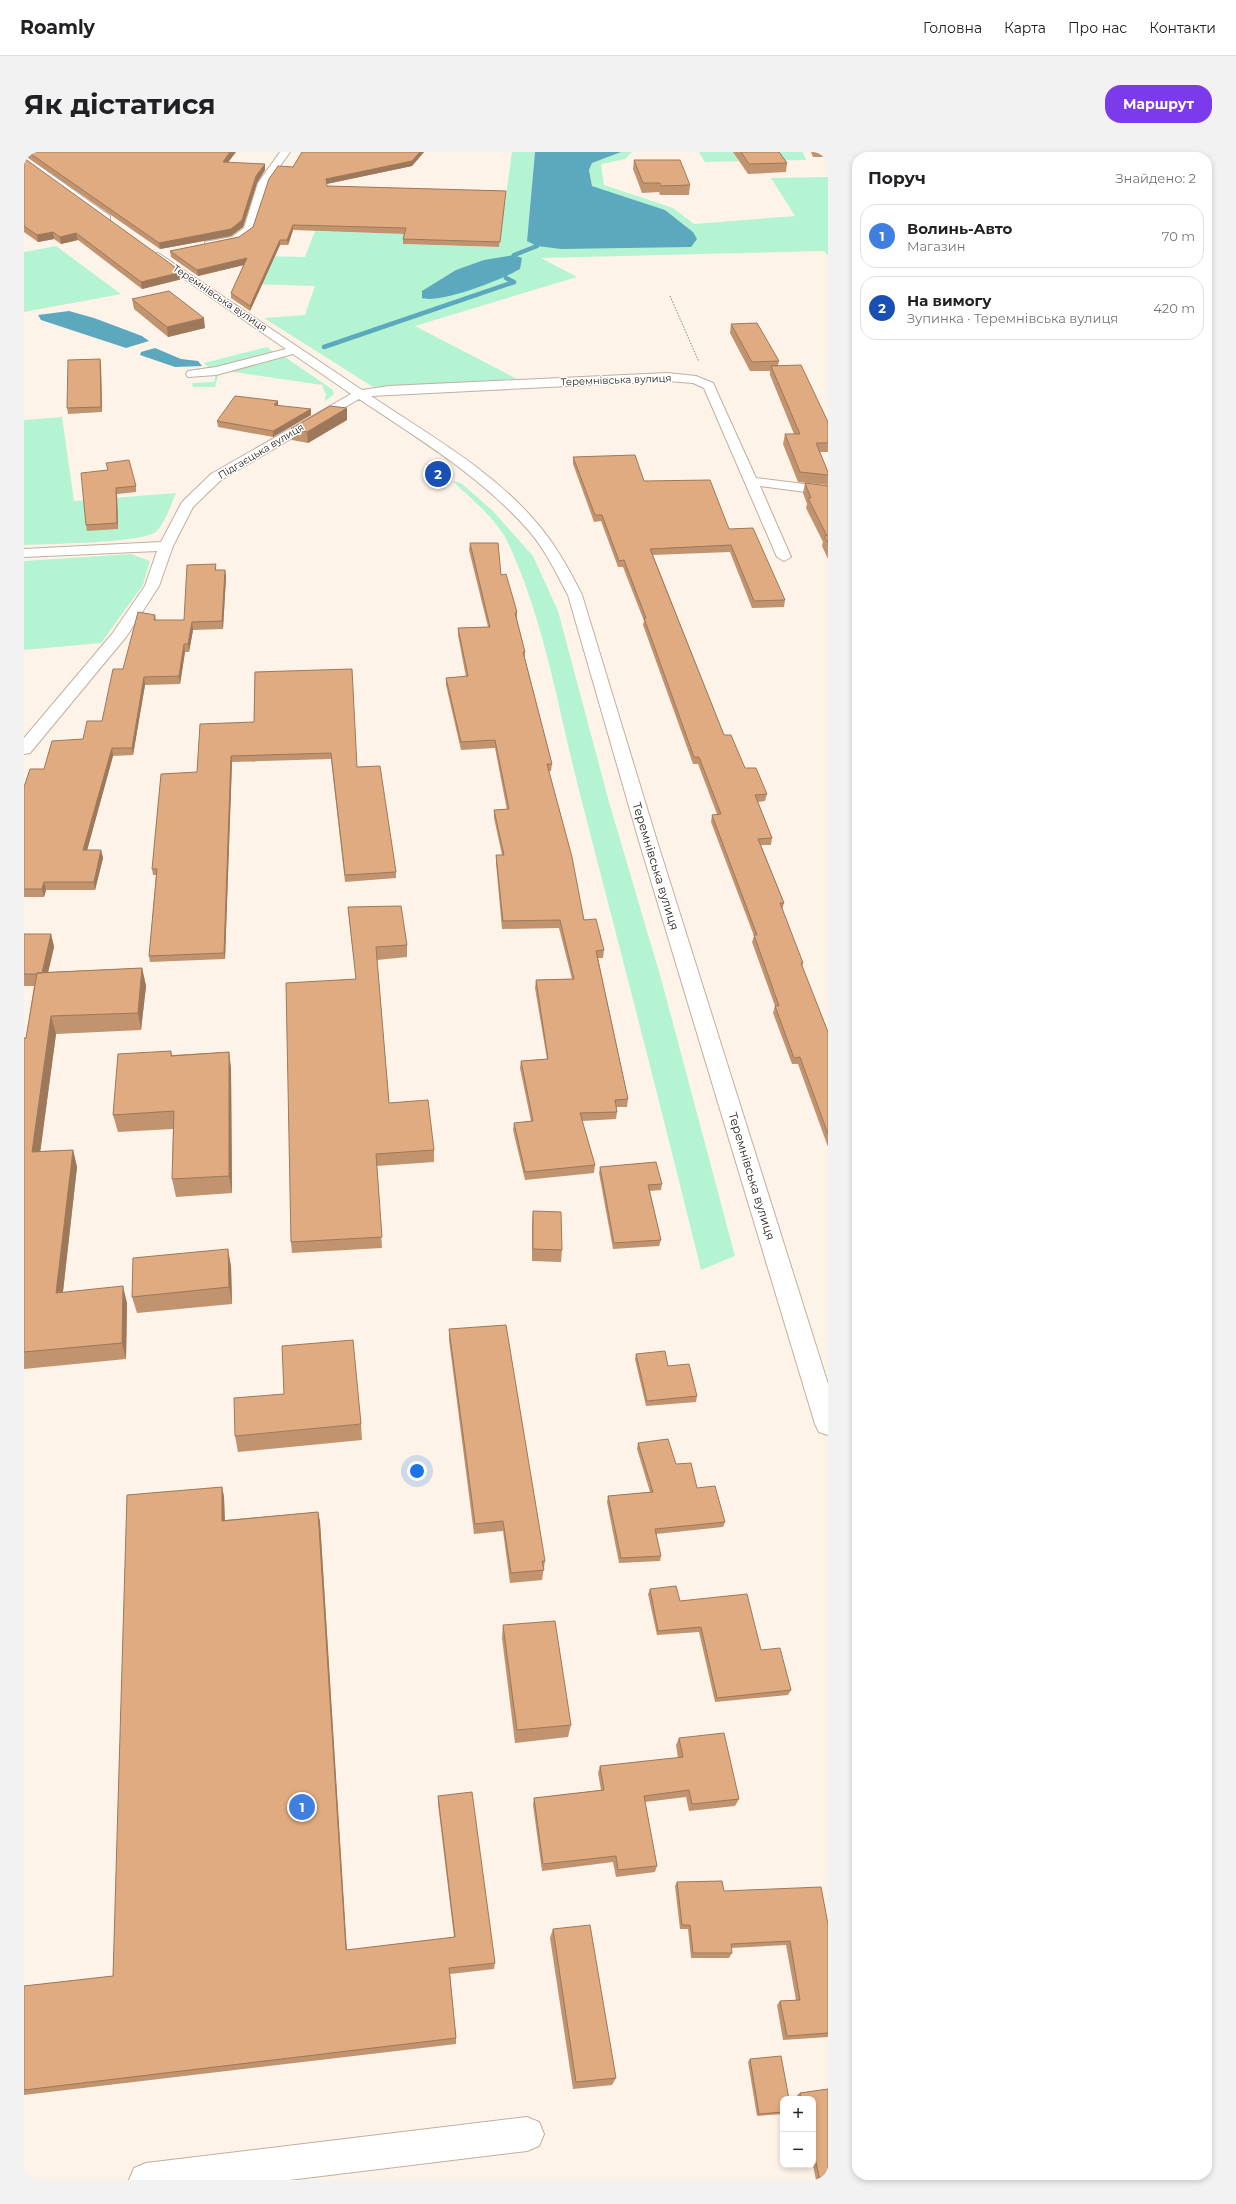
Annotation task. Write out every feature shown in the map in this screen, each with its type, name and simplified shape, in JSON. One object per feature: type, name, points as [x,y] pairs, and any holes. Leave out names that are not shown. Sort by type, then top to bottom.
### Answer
[{"type":"street","points":[[199,246],[235,239],[249,229],[263,183],[285,152]]},
{"type":"street","points":[[24,158],[119,227]]},
{"type":"street","name":"Теремнівська вулиця","points":[[157,251],[359,394],[443,450],[514,506],[541,537],[566,573],[575,594],[648,842],[828,1424]]},
{"type":"street","points":[[192,374],[216,371],[296,350]]},
{"type":"street","name":"Теремнівська вулиця","points":[[359,394],[389,390],[667,377],[696,380]]},
{"type":"street","points":[[696,380],[709,386],[784,557]]},
{"type":"street","name":"Підгаєцька вулиця","points":[[24,749],[118,637],[152,586],[166,546],[186,505],[216,477],[359,394]]},
{"type":"street","points":[[751,481],[828,491]]},
{"type":"street","points":[[24,553],[166,546]]},
{"type":"street","points":[[146,2180],[527,2134]]},
{"type":"path","points":[[670,296],[699,362],[696,380]]},
{"type":"green space","points":[[512,152],[535,152],[527,241],[693,232],[665,210],[592,186],[589,170],[592,163],[621,152],[632,152],[625,159],[601,164],[604,185],[673,208],[694,224],[795,216],[771,178],[828,177],[828,256],[824,251],[541,258],[577,277],[415,326],[517,379],[373,387],[264,318],[305,315],[315,286],[250,284],[261,256],[305,257],[315,231],[406,234],[403,244],[499,247]]},
{"type":"green space","points":[[699,152],[803,152],[806,160],[705,162]]},
{"type":"green space","points":[[56,246],[121,294],[24,312],[24,252]]},
{"type":"green space","points":[[267,347],[275,353],[218,368],[189,372],[189,370],[208,367],[204,363]]},
{"type":"green space","points":[[282,355],[333,390],[334,394],[324,402],[326,395],[322,385],[227,371],[219,373],[215,387],[193,387],[192,383],[214,382],[216,372]]},
{"type":"green space","points":[[62,417],[74,501],[176,493],[166,517],[157,531],[149,535],[116,540],[24,545],[24,420]]},
{"type":"green space","points":[[452,481],[461,483],[492,510],[533,556],[558,611],[609,802],[662,982],[735,1256],[701,1270],[575,773],[552,675],[534,610],[523,578],[505,537],[492,519]]},
{"type":"green space","points":[[131,554],[150,561],[143,585],[101,643],[24,650],[24,561]]},
{"type":"water","points":[[535,152],[621,152],[592,163],[589,170],[592,186],[665,210],[693,232],[697,239],[691,247],[561,249],[537,246],[527,241]]},
{"type":"water","points":[[514,255],[522,258],[520,269],[512,273],[471,290],[431,299],[422,298],[422,291],[456,270],[484,260]]},
{"type":"water","points":[[69,311],[94,318],[142,336],[149,341],[126,348],[41,320],[38,315]]},
{"type":"water","points":[[155,348],[181,359],[198,361],[202,366],[175,367],[140,355],[141,352]]},
{"type":"building","points":[[28,152],[230,152],[223,162],[265,164],[256,176],[242,220],[231,229],[159,243]]},
{"type":"building","points":[[302,152],[420,152],[412,161],[326,179],[327,186],[506,191],[500,242],[403,239],[406,228],[293,225],[287,240],[280,240],[250,306],[231,293],[247,258],[197,270],[170,251],[239,237],[253,227],[269,179],[278,166],[293,167]]},
{"type":"building","points":[[741,152],[779,152],[787,163],[749,164]]},
{"type":"building","points":[[24,158],[182,272],[141,282],[76,233],[60,237],[53,232],[37,235],[24,226]]},
{"type":"building","points":[[634,160],[680,160],[690,185],[661,186],[660,183],[643,183]]},
{"type":"building","points":[[169,291],[204,318],[167,327],[132,299]]},
{"type":"building","points":[[757,323],[779,361],[752,362],[731,324]]},
{"type":"building","points":[[100,359],[101,407],[67,408],[68,360]]},
{"type":"building","points":[[801,365],[828,422],[828,443],[816,443],[828,475],[800,472],[785,434],[800,434],[771,366]]},
{"type":"building","points":[[235,396],[278,401],[274,405],[311,409],[273,431],[217,421]]},
{"type":"building","points":[[330,406],[347,408],[307,432],[291,429]]},
{"type":"building","points":[[635,455],[644,481],[710,480],[729,529],[753,528],[785,600],[754,601],[731,545],[650,549],[724,735],[731,735],[745,768],[756,768],[767,794],[755,795],[772,838],[758,839],[784,903],[780,903],[803,963],[801,963],[828,1032],[828,1134],[800,1057],[794,1058],[775,1006],[779,1006],[754,935],[757,935],[712,815],[721,814],[699,757],[694,757],[644,618],[646,618],[624,560],[619,561],[602,515],[595,515],[573,457]]},
{"type":"building","points":[[129,460],[136,486],[116,488],[117,523],[86,525],[81,473],[108,470],[106,463]]},
{"type":"building","points":[[805,483],[828,486],[828,543],[824,536],[827,536],[808,498],[811,498]]},
{"type":"building","points":[[470,543],[498,543],[501,575],[506,574],[517,612],[515,613],[525,652],[523,652],[552,764],[547,764],[572,857],[584,920],[596,919],[604,950],[596,951],[628,1099],[615,1100],[617,1112],[580,1113],[595,1165],[525,1172],[514,1123],[533,1121],[521,1061],[548,1059],[536,980],[574,979],[560,920],[503,921],[496,855],[504,855],[494,810],[509,809],[495,740],[461,742],[446,678],[468,676],[458,628],[490,627]]},
{"type":"building","points":[[216,564],[215,570],[225,570],[222,621],[192,622],[188,644],[184,644],[179,676],[144,677],[132,748],[112,748],[83,850],[101,850],[94,882],[44,882],[42,889],[24,889],[24,787],[30,769],[44,769],[52,741],[83,739],[87,721],[102,721],[113,669],[123,669],[138,612],[155,615],[154,620],[184,620],[187,565]]},
{"type":"building","points":[[352,669],[357,767],[380,766],[396,872],[345,875],[331,753],[231,756],[224,953],[149,956],[157,869],[152,869],[161,774],[197,772],[200,724],[254,722],[255,672]]},
{"type":"building","points":[[401,906],[407,945],[376,947],[389,1103],[428,1100],[434,1150],[376,1154],[382,1237],[291,1242],[286,983],[356,979],[348,907]]},
{"type":"building","points":[[24,934],[51,934],[42,973],[24,974]]},
{"type":"building","points":[[142,968],[138,1013],[51,1016],[32,1152],[73,1150],[56,1293],[123,1286],[122,1343],[24,1352],[24,1038],[26,1038],[37,973]]},
{"type":"building","points":[[171,1051],[171,1056],[229,1052],[229,1176],[172,1179],[174,1111],[113,1115],[118,1054]]},
{"type":"building","points":[[656,1162],[662,1184],[648,1185],[661,1240],[614,1243],[600,1167]]},
{"type":"building","points":[[533,1211],[561,1212],[562,1250],[533,1249]]},
{"type":"building","points":[[228,1249],[229,1287],[132,1297],[133,1258]]},
{"type":"building","points":[[506,1325],[545,1561],[542,1561],[544,1570],[511,1573],[503,1521],[475,1524],[449,1329]]},
{"type":"building","points":[[353,1340],[361,1424],[235,1436],[234,1398],[284,1394],[282,1346]]},
{"type":"building","points":[[665,1351],[668,1366],[689,1364],[697,1396],[647,1401],[636,1354]]},
{"type":"building","points":[[668,1439],[676,1464],[691,1463],[697,1488],[715,1486],[725,1522],[655,1529],[661,1556],[621,1558],[608,1496],[653,1492],[638,1443]]},
{"type":"building","points":[[222,1487],[222,1521],[318,1512],[346,1950],[455,1937],[438,1796],[472,1792],[495,1963],[449,1968],[456,2038],[24,2090],[24,1986],[113,1976],[127,1495]]},
{"type":"building","points":[[676,1586],[680,1601],[747,1594],[761,1650],[780,1648],[791,1690],[717,1698],[701,1627],[658,1631],[650,1589]]},
{"type":"building","points":[[555,1621],[571,1725],[517,1730],[503,1625]]},
{"type":"building","points":[[724,1733],[739,1799],[692,1804],[689,1790],[644,1796],[657,1866],[618,1870],[616,1856],[543,1864],[534,1798],[604,1790],[600,1766],[683,1757],[679,1738]]},
{"type":"building","points":[[722,1881],[724,1891],[821,1887],[828,1924],[828,2033],[787,2036],[780,2001],[800,2000],[790,1941],[731,1944],[732,1953],[693,1953],[690,1925],[682,1925],[677,1882]]},
{"type":"building","points":[[590,1925],[616,2078],[576,2082],[553,1929]]},
{"type":"building","points":[[781,2056],[788,2096],[780,2096],[780,2112],[759,2114],[750,2059]]},
{"type":"building","points":[[828,2089],[828,2180],[820,2180],[816,2163],[816,2096],[800,2096],[800,2093]]},
{"type":"waterway","points":[[514,255],[537,246]]},
{"type":"waterway","points":[[324,347],[514,282],[506,278]]},
{"type":"place","name":"На вимогу","points":[[438,474]]},
{"type":"place","name":"Волинь-Авто","points":[[302,1807]]}]
